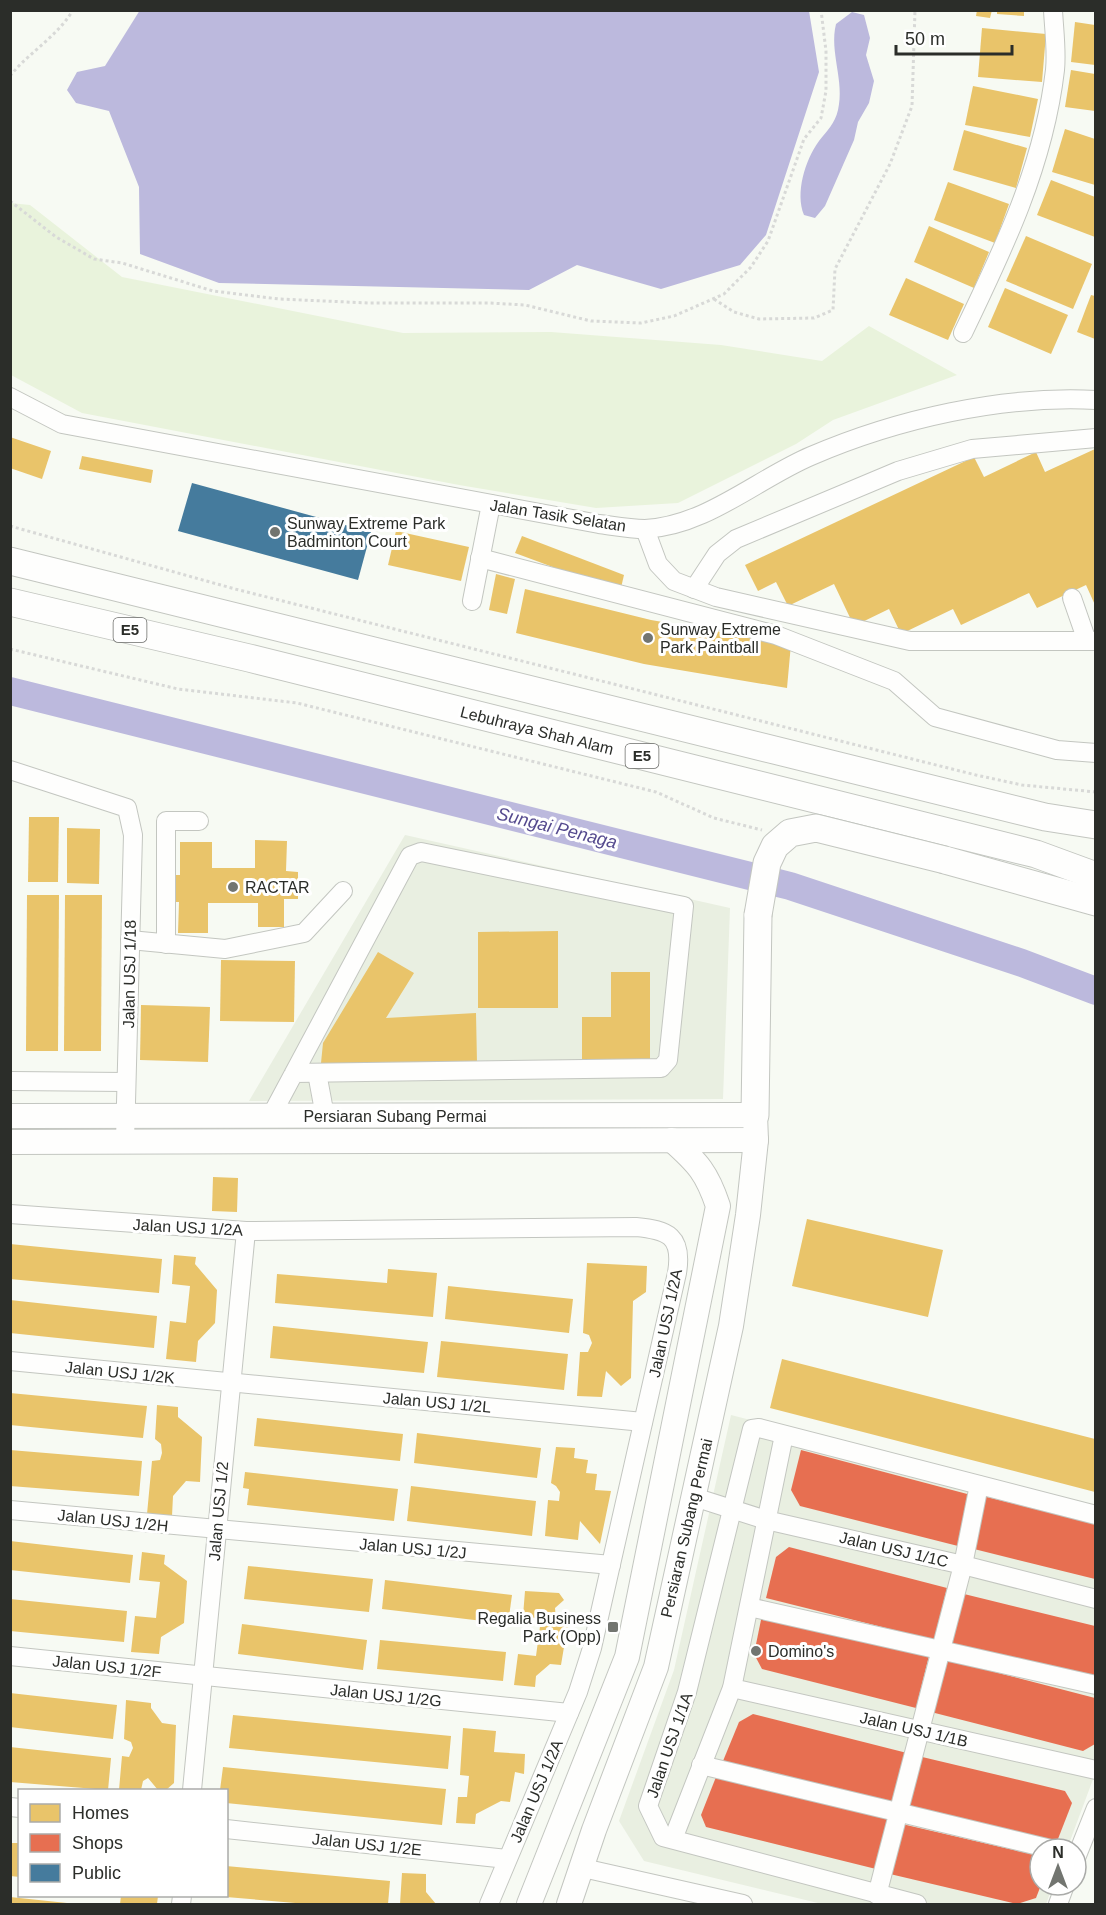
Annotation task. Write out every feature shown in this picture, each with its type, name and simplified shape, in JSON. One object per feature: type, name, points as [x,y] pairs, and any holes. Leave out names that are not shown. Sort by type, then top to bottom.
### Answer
[{"type":"highway","name":"E5","points":[[10,561],[982,802],[1094,825]]},
{"type":"highway","name":"Lebuhraya Shah Alam","points":[[10,602],[249,658],[1036,854],[1095,876]]},
{"type":"highway","points":[[10,620],[87,635],[249,658]]},
{"type":"highway","points":[[756,1128],[758,915],[767,863],[775,846],[790,833],[816,828],[945,860],[1095,902]]},
{"type":"highway","points":[[1036,854],[1095,865]]},
{"type":"main road","name":"Persiaran Subang Permai","points":[[10,1116],[325,1116],[756,1128]]},
{"type":"main road","name":"Persiaran Subang Permai","points":[[10,1142],[672,1140],[756,1128]]},
{"type":"main road","name":"Persiaran Subang Permai","points":[[569,1905],[594,1830],[656,1667],[731,1326],[748,1215],[756,1128]]},
{"type":"main road","name":"Persiaran Subang Permai","points":[[531,1899],[627,1657],[718,1206],[709,1180],[698,1163],[672,1140]]},
{"type":"main road","points":[[574,1792],[569,1846],[571,1855],[583,1868]]},
{"type":"main road","points":[[531,1899],[563,1870],[583,1868]]},
{"type":"street","points":[[963,333],[1015,224],[1044,138],[1055,68],[1053,10]]},
{"type":"street","name":"Jalan Tasik Selatan","points":[[10,397],[62,424],[599,524],[645,529],[688,520],[810,456],[921,417],[1054,398],[1095,400]]},
{"type":"street","points":[[694,589],[717,554],[736,539],[898,471],[972,449],[1095,438]]},
{"type":"street","points":[[472,601],[491,504]]},
{"type":"street","points":[[645,529],[658,564],[674,581],[716,597],[909,641],[1091,641],[1072,598]]},
{"type":"street","points":[[480,558],[776,635],[894,681],[934,717],[1057,750],[1095,753]]},
{"type":"street","name":"Jalan USJ 1/18","points":[[10,770],[127,808],[133,835],[125,1141]]},
{"type":"street","points":[[166,944],[166,822],[199,821]]},
{"type":"street","points":[[271,1116],[410,856],[415,853],[455,858],[684,906],[668,1060],[661,1068],[294,1073]]},
{"type":"street","points":[[130,940],[225,949],[304,933],[343,891]]},
{"type":"street","points":[[317,1073],[325,1116]]},
{"type":"street","points":[[10,1082],[126,1082]]},
{"type":"street","name":"Jalan USJ 1/2A","points":[[10,1214],[161,1227],[246,1231],[659,1229],[670,1235],[677,1245],[679,1258],[592,1648],[569,1713],[489,1905]]},
{"type":"street","name":"Jalan USJ 1/2","points":[[192,1789],[246,1231]]},
{"type":"street","name":"Jalan USJ 1/2K","points":[[10,1361],[230,1383]]},
{"type":"street","name":"Jalan USJ 1/2L","points":[[230,1383],[643,1422]]},
{"type":"street","name":"Jalan USJ 1/1A","points":[[672,1839],[659,1834],[648,1806],[649,1800],[687,1692],[752,1429],[759,1428],[784,1435]]},
{"type":"street","points":[[917,1905],[672,1839],[732,1688],[784,1435],[1095,1515]]},
{"type":"street","points":[[878,1894],[939,1650],[963,1565],[979,1485]]},
{"type":"street","name":"Jalan USJ 1/1C","points":[[694,1497],[766,1520],[963,1565],[1095,1599]]},
{"type":"street","name":"Jalan USJ 1/2H","points":[[10,1510],[216,1530]]},
{"type":"street","name":"Jalan USJ 1/2J","points":[[216,1530],[611,1566]]},
{"type":"street","points":[[749,1607],[1095,1685]]},
{"type":"street","name":"Jalan USJ 1/2F","points":[[10,1656],[203,1676]]},
{"type":"street","name":"Jalan USJ 1/2G","points":[[203,1676],[569,1713]]},
{"type":"street","name":"Jalan USJ 1/1B","points":[[732,1688],[1095,1770]]},
{"type":"street","points":[[701,1766],[1028,1844]]},
{"type":"street","points":[[1084,1837],[1094,1815]]},
{"type":"street","name":"Jalan USJ 1/2E","points":[[228,1829],[507,1858]]},
{"type":"street","points":[[583,1868],[743,1905]]},
{"type":"path","points":[[10,76],[20,64],[65,25],[74,10]]},
{"type":"path","points":[[10,201],[56,237],[94,259],[122,263],[213,291],[279,299],[369,303],[525,305],[591,321],[641,323],[674,316],[724,294],[751,267],[768,241],[804,139],[821,118],[826,91],[826,51],[820,10]]},
{"type":"path","points":[[714,299],[734,312],[759,319],[814,318],[833,310],[835,269],[890,164],[912,106],[915,10]]},
{"type":"path","points":[[10,526],[235,589],[976,776],[1022,786],[1095,792]]},
{"type":"path","points":[[10,649],[178,689],[297,703],[656,792],[714,818],[769,831]]},
{"type":"shaded area","points":[[405,835],[730,908],[723,1099],[249,1101]]},
{"type":"shaded area","points":[[731,1415],[1095,1510],[1095,1774],[1071,1837],[1028,1837],[1028,1897],[1049,1897],[1046,1904],[822,1904],[644,1861],[619,1821],[674,1670]]},
{"type":"green space","points":[[10,203],[30,205],[122,277],[403,333],[551,332],[721,345],[822,361],[869,326],[957,375],[833,420],[796,444],[678,503],[596,508],[459,485],[82,413],[11,375]]},
{"type":"water","points":[[140,10],[809,11],[819,72],[766,235],[740,265],[661,289],[577,265],[529,290],[219,283],[140,254],[139,187],[109,111],[76,103],[67,90],[77,72],[105,66]]},
{"type":"water","points":[[852,12],[864,15],[870,38],[866,55],[874,81],[869,103],[858,122],[854,140],[825,206],[815,218],[804,215],[801,206],[801,187],[809,157],[837,115],[840,88],[834,35],[836,24]]},
{"type":"building: Homes","points":[[977,10],[992,10],[990,18],[976,16]]},
{"type":"building: Homes","points":[[997,10],[1024,10],[1024,16],[997,14]]},
{"type":"building: Homes","points":[[1075,22],[1095,25],[1095,65],[1071,62]]},
{"type":"building: Homes","points":[[982,28],[1046,34],[1042,82],[978,77]]},
{"type":"building: Homes","points":[[1071,70],[1095,74],[1095,111],[1065,107]]},
{"type":"building: Homes","points":[[973,86],[1038,99],[1030,137],[965,125]]},
{"type":"building: Homes","points":[[1065,129],[1095,139],[1095,185],[1052,172]]},
{"type":"building: Homes","points":[[964,130],[1027,148],[1016,188],[953,170]]},
{"type":"building: Homes","points":[[1051,180],[1095,197],[1095,237],[1037,215]]},
{"type":"building: Homes","points":[[948,182],[1009,204],[995,243],[934,220]]},
{"type":"building: Homes","points":[[929,226],[989,252],[974,288],[914,262]]},
{"type":"building: Homes","points":[[1026,236],[1092,264],[1073,309],[1006,281]]},
{"type":"building: Homes","points":[[906,278],[964,304],[948,340],[889,315]]},
{"type":"building: Homes","points":[[1005,288],[1068,315],[1051,354],[988,327]]},
{"type":"building: Homes","points":[[1091,295],[1095,296],[1095,339],[1077,332]]},
{"type":"building: Homes","points":[[10,437],[51,451],[42,479],[10,468]]},
{"type":"building: Homes","points":[[1095,449],[1095,605],[1086,585],[1037,608],[1029,593],[961,625],[953,609],[901,634],[889,609],[854,626],[834,584],[788,606],[776,582],[758,591],[745,565],[974,457],[984,477],[1036,452],[1045,472]]},
{"type":"building: Homes","points":[[82,456],[153,470],[151,483],[79,469]]},
{"type":"building: Homes","points":[[396,531],[469,547],[461,581],[388,565]]},
{"type":"building: Homes","points":[[522,536],[624,575],[620,592],[515,553]]},
{"type":"building: Homes","points":[[496,574],[515,579],[507,614],[489,610]]},
{"type":"building: Homes","name":"Sunway Extreme Park Paintball","points":[[525,589],[651,620],[791,644],[787,688],[644,664],[516,633]]},
{"type":"building: Homes","points":[[29,817],[59,817],[58,882],[28,882]]},
{"type":"building: Homes","points":[[67,828],[100,829],[99,884],[67,883]]},
{"type":"building: Homes","name":"RACTAR","points":[[255,840],[287,841],[286,871],[298,872],[298,899],[284,899],[284,927],[258,927],[258,903],[208,903],[208,933],[178,933],[179,902],[168,902],[168,875],[180,875],[180,842],[212,842],[212,868],[255,868]]},
{"type":"building: Homes","points":[[27,895],[59,895],[58,1051],[26,1051]]},
{"type":"building: Homes","points":[[65,895],[102,895],[101,1051],[64,1051]]},
{"type":"building: Homes","points":[[558,931],[558,1008],[478,1008],[478,932]]},
{"type":"building: Homes","points":[[378,952],[414,973],[386,1018],[476,1013],[477,1063],[321,1063],[323,1043]]},
{"type":"building: Homes","points":[[221,960],[295,961],[294,1022],[220,1021]]},
{"type":"building: Homes","points":[[611,972],[650,972],[650,1060],[582,1060],[582,1017],[611,1017]]},
{"type":"building: Homes","points":[[141,1005],[210,1007],[208,1062],[140,1060]]},
{"type":"building: Homes","points":[[213,1177],[238,1178],[237,1212],[212,1211]]},
{"type":"building: Homes","points":[[807,1219],[943,1250],[928,1317],[792,1286]]},
{"type":"building: Homes","points":[[10,1244],[162,1259],[159,1293],[10,1279]]},
{"type":"building: Homes","points":[[174,1255],[196,1257],[195,1264],[217,1290],[215,1323],[198,1341],[196,1362],[166,1359],[170,1321],[186,1323],[190,1286],[172,1284]]},
{"type":"building: Homes","points":[[587,1263],[647,1266],[646,1292],[633,1301],[631,1378],[621,1386],[606,1371],[602,1397],[577,1396],[580,1352],[588,1352],[592,1343],[589,1335],[583,1333]]},
{"type":"building: Homes","points":[[388,1269],[437,1273],[433,1317],[275,1303],[277,1274],[387,1283]]},
{"type":"building: Homes","points":[[448,1286],[573,1299],[569,1333],[445,1319]]},
{"type":"building: Homes","points":[[10,1300],[157,1316],[154,1348],[10,1333]]},
{"type":"building: Homes","points":[[273,1326],[428,1342],[424,1373],[270,1358]]},
{"type":"building: Homes","points":[[441,1341],[568,1354],[564,1390],[437,1377]]},
{"type":"building: Homes","points":[[782,1359],[1095,1439],[1095,1492],[770,1408]]},
{"type":"building: Homes","points":[[10,1393],[147,1406],[143,1438],[10,1425]]},
{"type":"building: Homes","points":[[157,1405],[178,1407],[178,1417],[202,1437],[200,1482],[186,1481],[173,1496],[172,1516],[147,1514],[152,1461],[160,1460],[162,1453],[161,1444],[155,1439]]},
{"type":"building: Homes","points":[[257,1418],[403,1434],[400,1461],[254,1446]]},
{"type":"building: Homes","points":[[417,1433],[541,1448],[537,1478],[414,1463]]},
{"type":"building: Homes","points":[[556,1447],[575,1448],[574,1458],[588,1460],[586,1473],[597,1474],[595,1490],[611,1491],[600,1544],[580,1521],[578,1540],[545,1536],[548,1500],[559,1501],[560,1492],[551,1483]]},
{"type":"building: Homes","points":[[10,1450],[142,1461],[139,1496],[10,1486]]},
{"type":"building: Homes","points":[[245,1472],[398,1489],[394,1521],[247,1505],[249,1489],[243,1488]]},
{"type":"building: Homes","points":[[411,1486],[536,1501],[532,1536],[407,1521]]},
{"type":"building: Homes","points":[[10,1541],[133,1555],[130,1583],[10,1570]]},
{"type":"building: Homes","points":[[142,1552],[165,1555],[164,1564],[187,1581],[184,1623],[161,1637],[159,1654],[131,1652],[135,1616],[156,1618],[160,1582],[139,1580]]},
{"type":"building: Homes","points":[[248,1566],[373,1579],[369,1612],[244,1599]]},
{"type":"building: Homes","points":[[385,1580],[512,1595],[508,1624],[382,1609]]},
{"type":"building: Homes","points":[[525,1591],[559,1593],[564,1600],[555,1608],[556,1621],[568,1623],[561,1665],[550,1664],[536,1676],[535,1687],[514,1685],[518,1654],[536,1656],[541,1619],[523,1616]]},
{"type":"building: Homes","points":[[10,1599],[127,1611],[124,1642],[10,1631]]},
{"type":"building: Homes","points":[[242,1624],[367,1640],[363,1670],[238,1654]]},
{"type":"building: Homes","points":[[380,1640],[506,1652],[503,1681],[377,1669]]},
{"type":"building: Homes","points":[[10,1693],[117,1705],[113,1739],[10,1727]]},
{"type":"building: Homes","points":[[126,1700],[151,1703],[151,1708],[162,1723],[176,1725],[174,1783],[167,1789],[157,1789],[148,1778],[143,1781],[141,1789],[119,1789],[122,1756],[129,1757],[133,1748],[131,1742],[124,1739]]},
{"type":"building: Homes","points":[[233,1715],[451,1736],[448,1769],[229,1748]]},
{"type":"building: Homes","points":[[463,1728],[496,1731],[494,1752],[525,1754],[524,1774],[515,1772],[510,1802],[501,1801],[476,1814],[475,1824],[456,1823],[458,1797],[467,1797],[469,1776],[460,1775]]},
{"type":"building: Homes","points":[[10,1747],[111,1758],[108,1789],[10,1782]]},
{"type":"building: Homes","points":[[223,1767],[446,1789],[442,1825],[228,1803],[228,1789],[220,1789]]},
{"type":"building: Homes","points":[[10,1843],[18,1843],[18,1877],[10,1876]]},
{"type":"building: Homes","points":[[228,1866],[390,1881],[388,1904],[307,1904],[226,1897],[228,1897]]},
{"type":"building: Homes","points":[[402,1873],[426,1874],[426,1892],[436,1904],[400,1904]]},
{"type":"building: Homes","points":[[10,1897],[67,1903],[67,1904],[10,1904]]},
{"type":"building: Homes","points":[[121,1897],[158,1897],[157,1904],[120,1904]]},
{"type":"building: Shops","points":[[801,1450],[971,1495],[958,1546],[800,1506],[791,1490]]},
{"type":"building: Shops","points":[[983,1496],[1095,1524],[1095,1579],[970,1548]]},
{"type":"building: Shops","points":[[789,1547],[947,1588],[934,1640],[766,1598],[776,1557]]},
{"type":"building: Shops","points":[[960,1593],[1095,1626],[1095,1681],[947,1644]]},
{"type":"building: Shops","points":[[762,1615],[929,1656],[916,1708],[762,1669],[754,1654]]},
{"type":"building: Shops","points":[[944,1659],[1095,1698],[1095,1744],[1083,1751],[931,1712]]},
{"type":"building: Shops","points":[[753,1714],[907,1753],[894,1804],[723,1761],[739,1722]]},
{"type":"building: Shops","points":[[918,1756],[1065,1791],[1072,1803],[1059,1837],[1028,1837],[906,1808]]},
{"type":"building: Shops","points":[[716,1777],[888,1819],[876,1869],[706,1827],[701,1815]]},
{"type":"building: Shops","points":[[902,1824],[1028,1853],[1028,1897],[1036,1897],[1017,1904],[890,1874]]},
{"type":"building: Public","name":"Sunway Extreme Park Badminton Court","points":[[192,483],[371,532],[358,580],[178,531]]},
{"type":"waterway","name":"Sungai Penaga","points":[[10,691],[790,886],[1022,963],[1096,991]]},
{"type":"place","name":"Sunway Extreme Park Badminton Court","points":[[275,532]]},
{"type":"place","name":"Sunway Extreme Park Paintball","points":[[648,638]]},
{"type":"place","name":"RACTAR","points":[[233,887]]},
{"type":"place","name":"Regalia Business Park (Opp)","points":[[613,1627]]},
{"type":"place","name":"Domino's","points":[[756,1651]]}]
